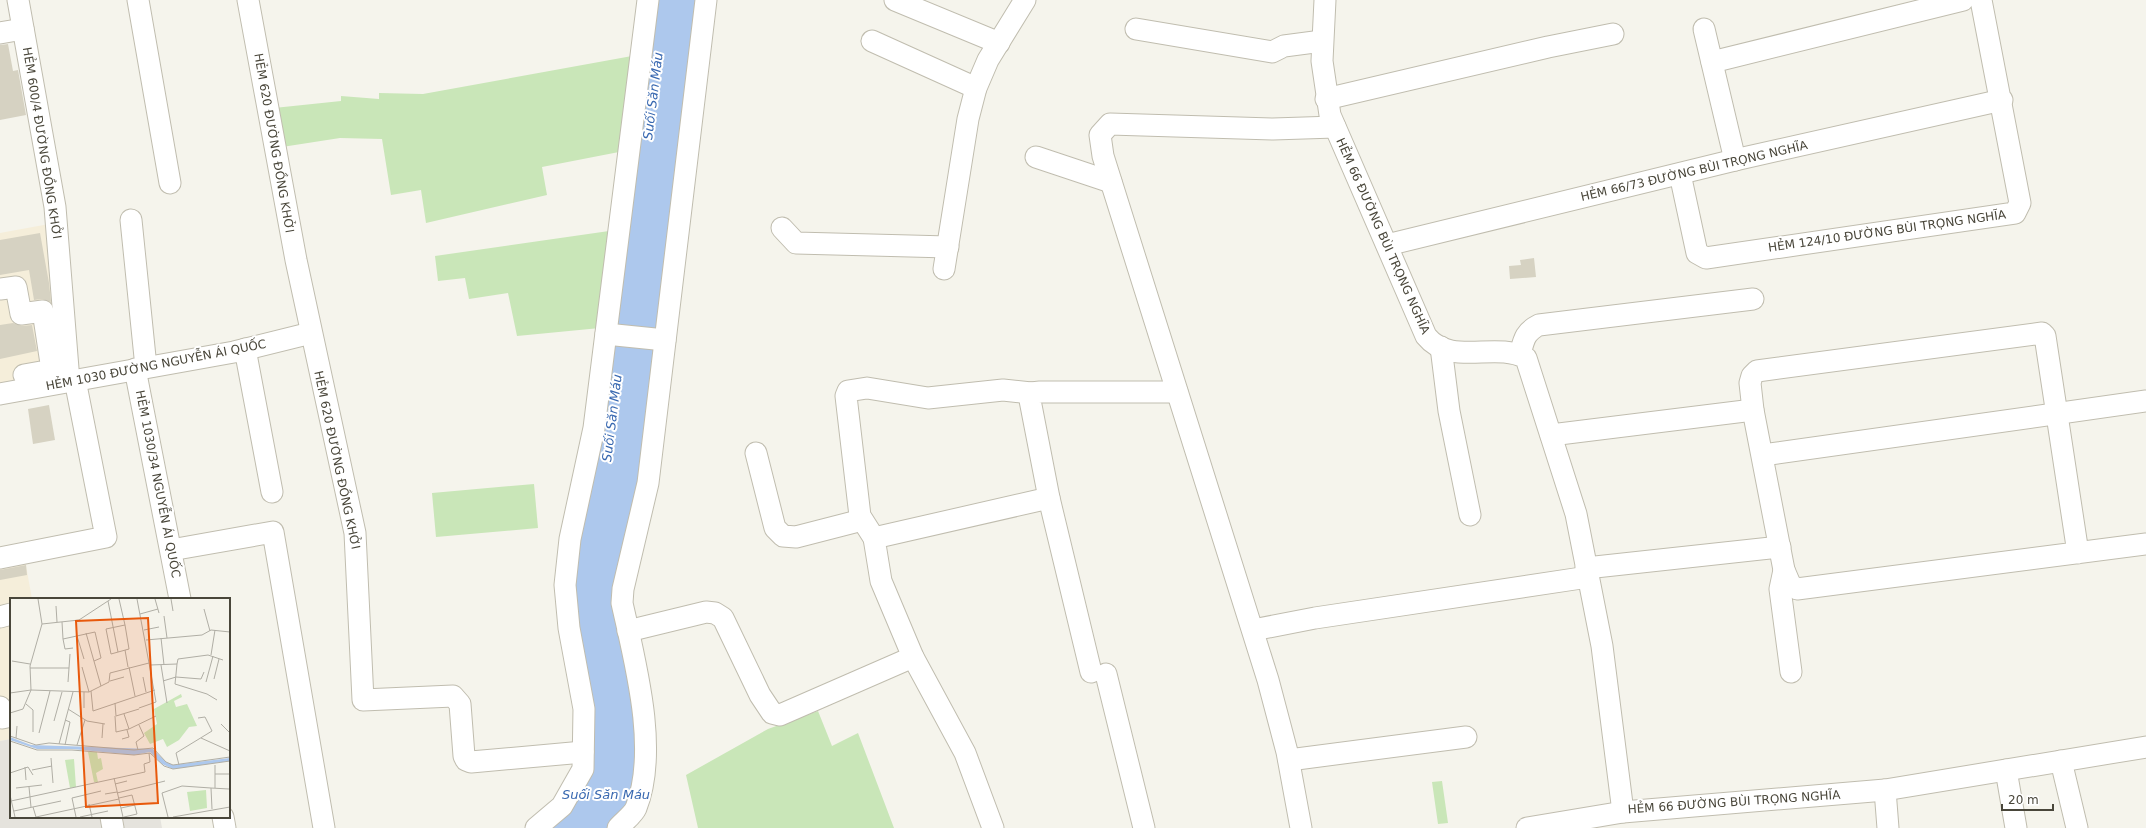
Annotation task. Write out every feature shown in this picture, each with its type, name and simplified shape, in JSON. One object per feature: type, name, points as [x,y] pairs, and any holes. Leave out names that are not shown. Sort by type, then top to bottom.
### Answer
[{"type":"street","name":"HẺM 600/4 ĐƯỜNG ĐỒNG KHỞI","points":[[0,558],[106,537],[72,381],[57,222],[18,0]]},
{"type":"street","points":[[138,0],[170,184]]},
{"type":"street","name":"HẺM 620 ĐƯỜNG ĐỒNG KHỞI","points":[[248,0],[311,333],[355,533],[363,700],[453,696],[460,704],[464,756],[466,760],[471,762],[583,752]]},
{"type":"street","points":[[536,828],[562,806],[583,769],[584,709],[569,628],[565,585],[570,539],[594,428],[648,0]]},
{"type":"street","points":[[618,828],[636,809],[646,766],[642,702],[622,603],[623,589],[648,482],[706,0]]},
{"type":"street","points":[[895,0],[999,43]]},
{"type":"street","points":[[944,270],[968,119],[976,88],[988,60],[1025,0]]},
{"type":"street","name":"HẺM 66 ĐƯỜNG BÙI TRỌNG NGHĨA","points":[[1325,0],[1322,41],[1326,99],[1335,127],[1426,336],[1432,343],[1450,352],[1520,354],[1526,358],[1552,435],[1576,514],[1602,646],[1622,812],[1885,790],[2146,747]]},
{"type":"street","points":[[1712,62],[1963,0]]},
{"type":"street","name":"HẺM 124/10 ĐƯỜNG BÙI TRỌNG NGHĨA","points":[[1680,174],[1697,253],[1706,258],[2015,213],[2020,203],[2002,100],[1982,0]]},
{"type":"street","points":[[0,33],[23,29]]},
{"type":"street","points":[[1136,30],[1272,52],[1284,46],[1322,41]]},
{"type":"street","points":[[1704,30],[1735,160]]},
{"type":"street","points":[[1326,99],[1548,47],[1613,34]]},
{"type":"street","points":[[872,41],[976,88]]},
{"type":"street","name":"HẺM 66/73 ĐƯỜNG BÙI TRỌNG NGHĨA","points":[[1387,245],[1735,160],[2002,100]]},
{"type":"street","points":[[1301,828],[1289,760],[1253,630],[1111,182],[1103,156],[1100,135],[1110,124],[1273,129],[1335,127]]},
{"type":"street","points":[[1036,157],[1111,182]]},
{"type":"street","name":"HẺM 1030/34 NGUYỄN ÁI QUỐC","points":[[131,220],[141,368],[180,598]]},
{"type":"street","points":[[782,228],[796,243],[948,247]]},
{"type":"street","points":[[0,289],[16,286],[21,314],[43,311],[52,370],[0,379]]},
{"type":"street","points":[[1520,354],[1529,330],[1540,325],[1752,299]]},
{"type":"street","name":"HẺM 1030 ĐƯỜNG NGUYỄN ÁI QUỐC","points":[[0,394],[245,349],[311,333]]},
{"type":"street","points":[[2078,553],[2044,336],[2039,333],[1757,371],[1752,376],[1750,383],[1753,410],[1763,455],[1784,570],[1790,584],[1797,589],[2078,553],[2146,544]]},
{"type":"street","points":[[606,334],[665,340]]},
{"type":"street","points":[[1441,347],[1449,411],[1470,515]]},
{"type":"street","points":[[245,349],[272,492]]},
{"type":"street","points":[[993,828],[965,753],[913,657],[881,580],[874,538],[860,516],[851,455],[846,396],[848,391],[867,388],[928,398],[1003,390],[1031,393],[1177,392]]},
{"type":"street","points":[[1031,393],[1029,395],[1049,498],[1144,828]]},
{"type":"street","points":[[1763,455],[2146,401]]},
{"type":"street","points":[[1552,435],[1753,410]]},
{"type":"street","points":[[756,453],[775,528],[783,536],[796,537],[862,520]]},
{"type":"street","points":[[874,538],[1049,498]]},
{"type":"street","points":[[171,550],[273,532],[324,828]]},
{"type":"street","points":[[1253,630],[1315,618],[1587,573],[1780,547]]},
{"type":"street","points":[[1784,570],[1780,589],[1791,672]]},
{"type":"street","points":[[628,631],[706,612],[715,613],[723,618],[760,695],[772,713],[780,715],[913,657]]},
{"type":"street","points":[[0,616],[10,614]]},
{"type":"street","points":[[0,707],[2,718],[10,716]]},
{"type":"street","points":[[1289,760],[1466,737]]},
{"type":"street","points":[[2061,761],[2077,828]]},
{"type":"street","points":[[2006,770],[2016,828]]},
{"type":"street","points":[[1885,790],[1888,828]]},
{"type":"street","points":[[1527,828],[1592,823],[1622,812]]},
{"type":"street","points":[[111,818],[113,828]]},
{"type":"street","points":[[223,818],[225,828]]},
{"type":"shaded area","points":[[49,224],[62,374],[0,386],[0,233]]},
{"type":"shaded area","points":[[25,560],[32,598],[10,598],[10,739],[0,741],[0,565]]},
{"type":"shaded area","points":[[10,739],[10,818],[160,818],[162,828],[0,828],[0,741]]},
{"type":"green space","points":[[632,56],[619,152],[542,167],[547,195],[426,223],[421,190],[391,195],[382,139],[340,138],[282,147],[274,108],[341,101],[341,96],[379,99],[379,93],[423,94]]},
{"type":"green space","points":[[609,231],[600,328],[517,336],[508,293],[469,299],[465,278],[438,281],[435,256]]},
{"type":"green space","points":[[534,484],[538,528],[436,537],[432,493]]},
{"type":"green space","points":[[818,711],[832,746],[858,733],[894,828],[698,828],[686,775],[768,729]]},
{"type":"green space","points":[[1442,781],[1448,823],[1438,824],[1432,782]]},
{"type":"water","name":"Suối Săn Máu","points":[[654,0],[700,0],[643,476],[618,586],[636,701],[640,765],[631,806],[609,828],[544,828],[588,771],[570,585]]},
{"type":"building","points":[[8,44],[13,71],[18,70],[26,115],[0,120],[0,45]]},
{"type":"building","points":[[40,233],[51,302],[42,299],[34,300],[29,270],[0,275],[0,240]]},
{"type":"building","points":[[1534,258],[1536,277],[1510,279],[1509,266],[1521,265],[1520,260]]},
{"type":"building","points":[[13,323],[22,326],[32,325],[37,351],[0,359],[0,325]]},
{"type":"building","points":[[49,405],[55,440],[33,444],[28,409]]},
{"type":"building","points":[[26,565],[27,575],[0,580],[0,570]]}]
